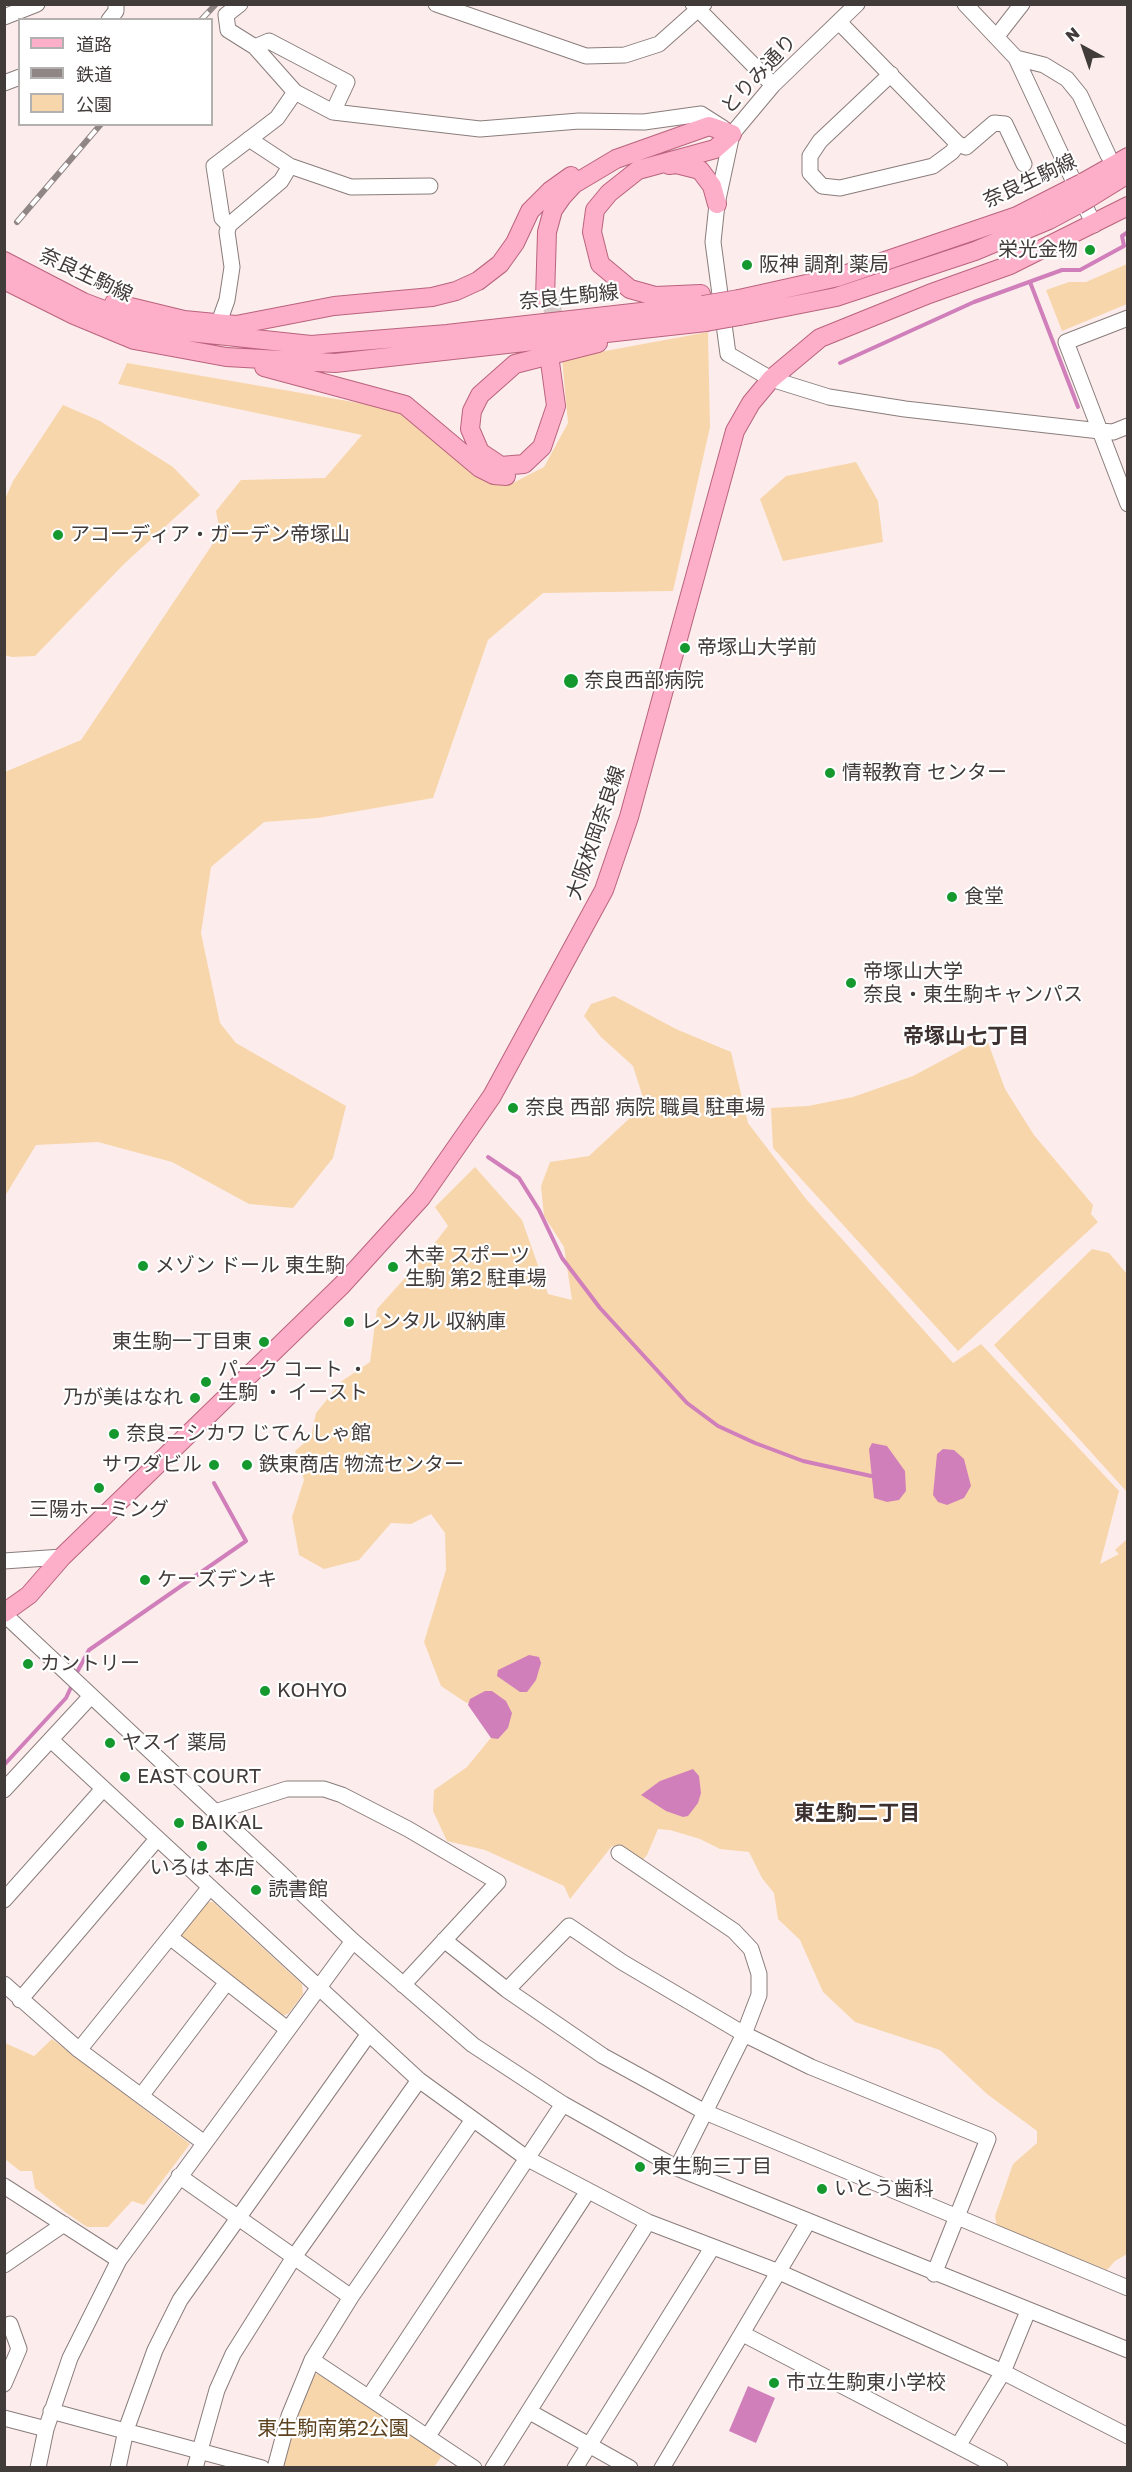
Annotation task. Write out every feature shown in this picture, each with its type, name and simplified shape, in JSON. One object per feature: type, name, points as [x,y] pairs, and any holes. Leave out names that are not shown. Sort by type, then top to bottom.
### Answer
[{"type":"main road","points":[[62,291],[184,320],[218,325],[260,322],[334,306],[432,297],[456,291],[478,281],[500,264],[515,243],[530,211],[549,191],[586,168],[709,126],[732,134],[715,150],[600,180],[568,202],[555,229],[551,248],[548,297],[547,232],[554,210],[574,184],[616,159]]},
{"type":"main road","name":"奈良生駒線","points":[[4,280],[74,315],[134,340],[226,357],[335,363],[739,302],[836,297],[975,251],[1049,220],[1128,157]]},
{"type":"main road","points":[[704,307],[630,289],[600,264],[592,232],[595,210],[609,193],[638,170],[676,164],[700,170],[712,186],[717,204]]},
{"type":"main road","name":"奈良生駒線","points":[[739,302],[838,277],[1080,194],[1128,174]]},
{"type":"main road","name":"大阪枚岡奈良線","points":[[4,1613],[29,1594],[62,1557],[342,1285],[421,1198],[508,1070],[604,890],[629,817],[735,430],[751,403],[794,357],[820,338],[840,328],[1010,265],[1128,206]]},
{"type":"main road","name":"奈良生駒線","points":[[4,261],[83,302],[152,328],[310,345],[447,334],[704,307]]},
{"type":"main road","points":[[226,357],[405,405],[480,468],[494,475],[513,477],[531,473],[550,454],[565,412],[554,361],[556,406],[542,447],[524,464],[501,466],[480,452],[470,429],[472,411],[480,395],[515,364],[590,345],[704,307],[739,302]]},
{"type":"street","points":[[4,17],[37,4]]},
{"type":"street","points":[[111,18],[116,11],[116,4]]},
{"type":"street","points":[[240,4],[226,15],[228,30],[255,47],[295,92],[333,112],[480,129],[579,121],[644,123],[701,114],[732,134]]},
{"type":"street","points":[[436,4],[468,10],[548,45],[586,56],[625,55],[659,44],[698,6],[773,85]]},
{"type":"street","name":"とりみ通り","points":[[771,379],[728,354],[713,242],[717,204],[732,134],[773,85],[857,4]]},
{"type":"street","points":[[965,4],[1016,58],[1094,225]]},
{"type":"street","points":[[997,36],[1022,4]]},
{"type":"street","points":[[839,22],[958,144],[966,147],[994,123],[1005,124],[1024,164]]},
{"type":"street","points":[[255,47],[269,41],[348,82],[333,112]]},
{"type":"street","points":[[1016,58],[1044,65],[1067,79],[1080,95],[1108,155]]},
{"type":"street","points":[[891,74],[820,141],[810,156],[810,173],[822,186],[840,188],[933,166],[952,152],[958,144]]},
{"type":"street","points":[[229,225],[222,218],[213,166],[277,118],[295,92]]},
{"type":"street","points":[[249,139],[290,166],[351,187],[430,186]]},
{"type":"street","points":[[218,325],[227,300],[232,267],[227,232],[229,225],[281,181],[290,166]]},
{"type":"street","points":[[1128,318],[1066,342],[1128,504]]},
{"type":"street","points":[[771,379],[829,397],[874,405],[1100,431],[1113,432],[1128,426]]},
{"type":"street","points":[[4,1561],[62,1557]]},
{"type":"street","points":[[4,1613],[353,1941],[473,2045],[563,2104],[677,2168],[934,2274],[1128,2350]]},
{"type":"street","points":[[4,1790],[91,1696]]},
{"type":"street","points":[[51,1740],[419,2080],[472,2121],[528,2159],[648,2222],[779,2272],[1003,2372],[1128,2436]]},
{"type":"street","points":[[4,1900],[103,1789]]},
{"type":"street","points":[[215,1812],[287,1789],[324,1790],[342,1795],[408,1829],[498,1882],[403,1985]]},
{"type":"street","points":[[20,2000],[158,1839]]},
{"type":"street","points":[[619,1853],[734,1931],[751,1949],[759,1974],[759,1995],[744,2034],[677,2168]]},
{"type":"street","points":[[79,2050],[210,1887]]},
{"type":"street","points":[[507,1990],[570,1926],[622,1962],[744,2034],[811,2067],[988,2139],[934,2274]]},
{"type":"street","points":[[170,1937],[287,2029]]},
{"type":"street","points":[[444,1940],[507,1990],[603,2056],[705,2112],[957,2219],[1128,2288]]},
{"type":"street","points":[[38,2468],[46,2428],[70,2358],[119,2260],[203,2142],[353,1941]]},
{"type":"street","points":[[141,2096],[227,1982]]},
{"type":"street","points":[[4,1984],[79,2050],[203,2142]]},
{"type":"street","points":[[118,2468],[126,2430],[167,2324],[238,2216],[368,2035]]},
{"type":"street","points":[[195,2468],[198,2450],[217,2390],[233,2354],[294,2257],[419,2080]]},
{"type":"street","points":[[369,2397],[563,2104]]},
{"type":"street","points":[[275,2468],[289,2416],[312,2360],[351,2297],[472,2121]]},
{"type":"street","points":[[179,2176],[351,2297]]},
{"type":"street","points":[[6,2189],[119,2260]]},
{"type":"street","points":[[428,2436],[588,2191]]},
{"type":"street","points":[[493,2468],[648,2222]]},
{"type":"street","points":[[662,2468],[744,2334],[808,2222]]},
{"type":"street","points":[[4,2265],[64,2224]]},
{"type":"street","points":[[575,2468],[712,2248]]},
{"type":"street","points":[[958,2446],[1003,2372],[1028,2311]]},
{"type":"street","points":[[4,2384],[19,2349],[10,2324]]},
{"type":"street","points":[[744,2334],[1000,2468]]},
{"type":"street","points":[[312,2360],[474,2468]]},
{"type":"street","points":[[51,2411],[262,2468]]},
{"type":"street","points":[[530,2412],[630,2468]]},
{"type":"street","points":[[4,2418],[46,2428]]},
{"type":"green space","points":[[1127,264],[1127,304],[1062,331],[1046,290],[1069,282],[1086,282]]},
{"type":"green space","points":[[708,332],[710,427],[673,591],[543,593],[488,640],[433,798],[318,818],[264,822],[211,867],[201,933],[220,1023],[236,1043],[346,1106],[333,1158],[293,1208],[249,1204],[172,1162],[98,1142],[36,1145],[5,1196],[5,772],[81,740],[220,533],[216,511],[241,480],[325,478],[362,435],[118,384],[127,363],[400,410],[482,480],[511,484],[544,467],[568,423],[562,359]]},
{"type":"green space","points":[[63,405],[100,421],[173,467],[200,495],[125,563],[35,656],[12,657],[4,655],[5,499],[13,481]]},
{"type":"green space","points":[[856,462],[878,501],[883,542],[783,561],[760,499],[786,476]]},
{"type":"green space","points":[[614,996],[676,1029],[731,1052],[748,1123],[806,1199],[953,1363],[981,1344],[1119,1491],[1100,1564],[1119,1554],[1115,1550],[1127,1539],[1127,2254],[1115,2261],[1107,2270],[997,2227],[995,2216],[1013,2164],[1037,2143],[1037,2131],[987,2094],[940,2050],[855,2022],[823,1992],[800,1940],[778,1919],[774,1893],[762,1878],[749,1852],[720,1849],[700,1839],[670,1830],[658,1829],[647,1855],[641,1862],[612,1846],[570,1899],[564,1886],[485,1850],[447,1841],[433,1811],[434,1790],[467,1767],[507,1718],[465,1702],[441,1686],[424,1642],[446,1570],[445,1533],[431,1514],[411,1524],[391,1523],[359,1560],[324,1569],[299,1555],[292,1517],[304,1480],[295,1451],[311,1437],[316,1413],[342,1381],[370,1362],[377,1309],[423,1258],[448,1226],[435,1207],[475,1167],[522,1220],[548,1294],[572,1300],[564,1247],[544,1216],[541,1186],[550,1162],[589,1156],[645,1104],[633,1066],[601,1037],[584,1016],[591,1004]]},
{"type":"green space","points":[[986,1037],[1005,1089],[1034,1135],[1093,1205],[1091,1214],[1098,1222],[958,1351],[773,1148],[771,1108],[808,1106],[853,1097],[913,1076]]},
{"type":"green space","points":[[1092,1249],[1109,1253],[1127,1274],[1127,1492],[994,1345]]},
{"type":"green space","points":[[205,1902],[213,1902],[302,1984],[303,1994],[288,2014],[280,2016],[182,1940],[181,1932]]},
{"type":"green space","points":[[52,2039],[190,2144],[144,2205],[132,2201],[108,2227],[87,2227],[35,2188],[32,2171],[20,2171],[5,2159],[5,2043],[34,2056]]},
{"type":"green space","name":"東生駒南第2公園","points":[[318,2374],[444,2453],[434,2467],[282,2468],[289,2437],[312,2375]]},
{"type":"shaded area","points":[[872,1443],[887,1446],[905,1471],[906,1491],[899,1500],[887,1502],[874,1498],[869,1449]]},
{"type":"shaded area","points":[[943,1449],[954,1450],[964,1459],[971,1486],[964,1498],[947,1505],[938,1502],[933,1495],[937,1454]]},
{"type":"shaded area","points":[[529,1655],[539,1657],[541,1663],[536,1680],[527,1692],[520,1692],[497,1676],[498,1670]]},
{"type":"shaded area","points":[[485,1691],[492,1691],[506,1701],[512,1713],[508,1728],[498,1739],[491,1738],[468,1705],[470,1699]]},
{"type":"shaded area","points":[[693,1769],[699,1776],[701,1793],[698,1803],[688,1816],[683,1817],[666,1811],[641,1795],[660,1781]]},
{"type":"shaded area","points":[[748,2386],[775,2398],[756,2443],[729,2431]]},
{"type":"waterway","points":[[840,363],[974,302],[1062,270],[1080,270],[1124,246],[1122,236],[1128,232]]},
{"type":"waterway","points":[[1030,282],[1078,407]]},
{"type":"waterway","points":[[488,1157],[519,1178],[539,1210],[562,1258],[600,1308],[687,1403],[718,1426],[755,1443],[803,1461],[871,1476]]},
{"type":"waterway","points":[[75,1676],[89,1650],[246,1541],[214,1483]]},
{"type":"waterway","points":[[4,1765],[66,1698],[73,1683]]},
{"type":"tunnel","points":[[551,297],[556,337]]},
{"type":"railway","points":[[203,18],[216,4]]},
{"type":"railway","points":[[17,222],[99,126]]},
{"type":"place","name":"栄光金物","points":[[1090,250]]},
{"type":"place","name":"阪神 調剤 薬局","points":[[747,265]]},
{"type":"place","name":"アコーディア・ガーデン帝塚山","points":[[58,535]]},
{"type":"place","name":"帝塚山大学前","points":[[685,648]]},
{"type":"place","name":"奈良西部病院","points":[[571,681]]},
{"type":"place","name":"情報教育 センター","points":[[830,773]]},
{"type":"place","name":"食堂","points":[[952,897]]},
{"type":"place","name":"帝塚山大学 奈良・東生駒キャンパス","points":[[851,983]]},
{"type":"place","name":"奈良 西部 病院 職員 駐車場","points":[[513,1108]]},
{"type":"place","name":"メゾン ドール 東生駒","points":[[143,1266]]},
{"type":"place","name":"木幸 スポーツ 生駒 第2 駐車場","points":[[393,1267]]},
{"type":"place","name":"レンタル 収納庫","points":[[349,1322]]},
{"type":"place","name":"東生駒一丁目東","points":[[264,1342]]},
{"type":"place","name":"パーク コート ・ 生駒 ・ イースト","points":[[206,1382]]},
{"type":"place","name":"乃が美はなれ","points":[[195,1398]]},
{"type":"place","name":"奈良ニシカワ じてんしゃ館","points":[[114,1434]]},
{"type":"place","name":"サワダビル","points":[[214,1465]]},
{"type":"place","name":"鉄東商店 物流センター","points":[[247,1465]]},
{"type":"place","name":"三陽ホーミング","points":[[99,1488]]},
{"type":"place","name":"ケーズデンキ","points":[[145,1580]]},
{"type":"place","name":"カントリー","points":[[28,1664]]},
{"type":"place","name":"KOHYO","points":[[265,1691]]},
{"type":"place","name":"ヤスイ 薬局","points":[[110,1743]]},
{"type":"place","name":"EAST COURT","points":[[125,1777]]},
{"type":"place","name":"BAIKAL","points":[[179,1823]]},
{"type":"place","name":"いろは 本店","points":[[202,1846]]},
{"type":"place","name":"読書館","points":[[256,1890]]},
{"type":"place","name":"東生駒三丁目","points":[[640,2167]]},
{"type":"place","name":"いとう歯科","points":[[822,2189]]},
{"type":"place","name":"市立生駒東小学校","points":[[774,2383]]},
{"type":"district","name":"帝塚山七丁目","points":[[966,1036]]},
{"type":"district","name":"東生駒二丁目","points":[[857,1813]]}]
